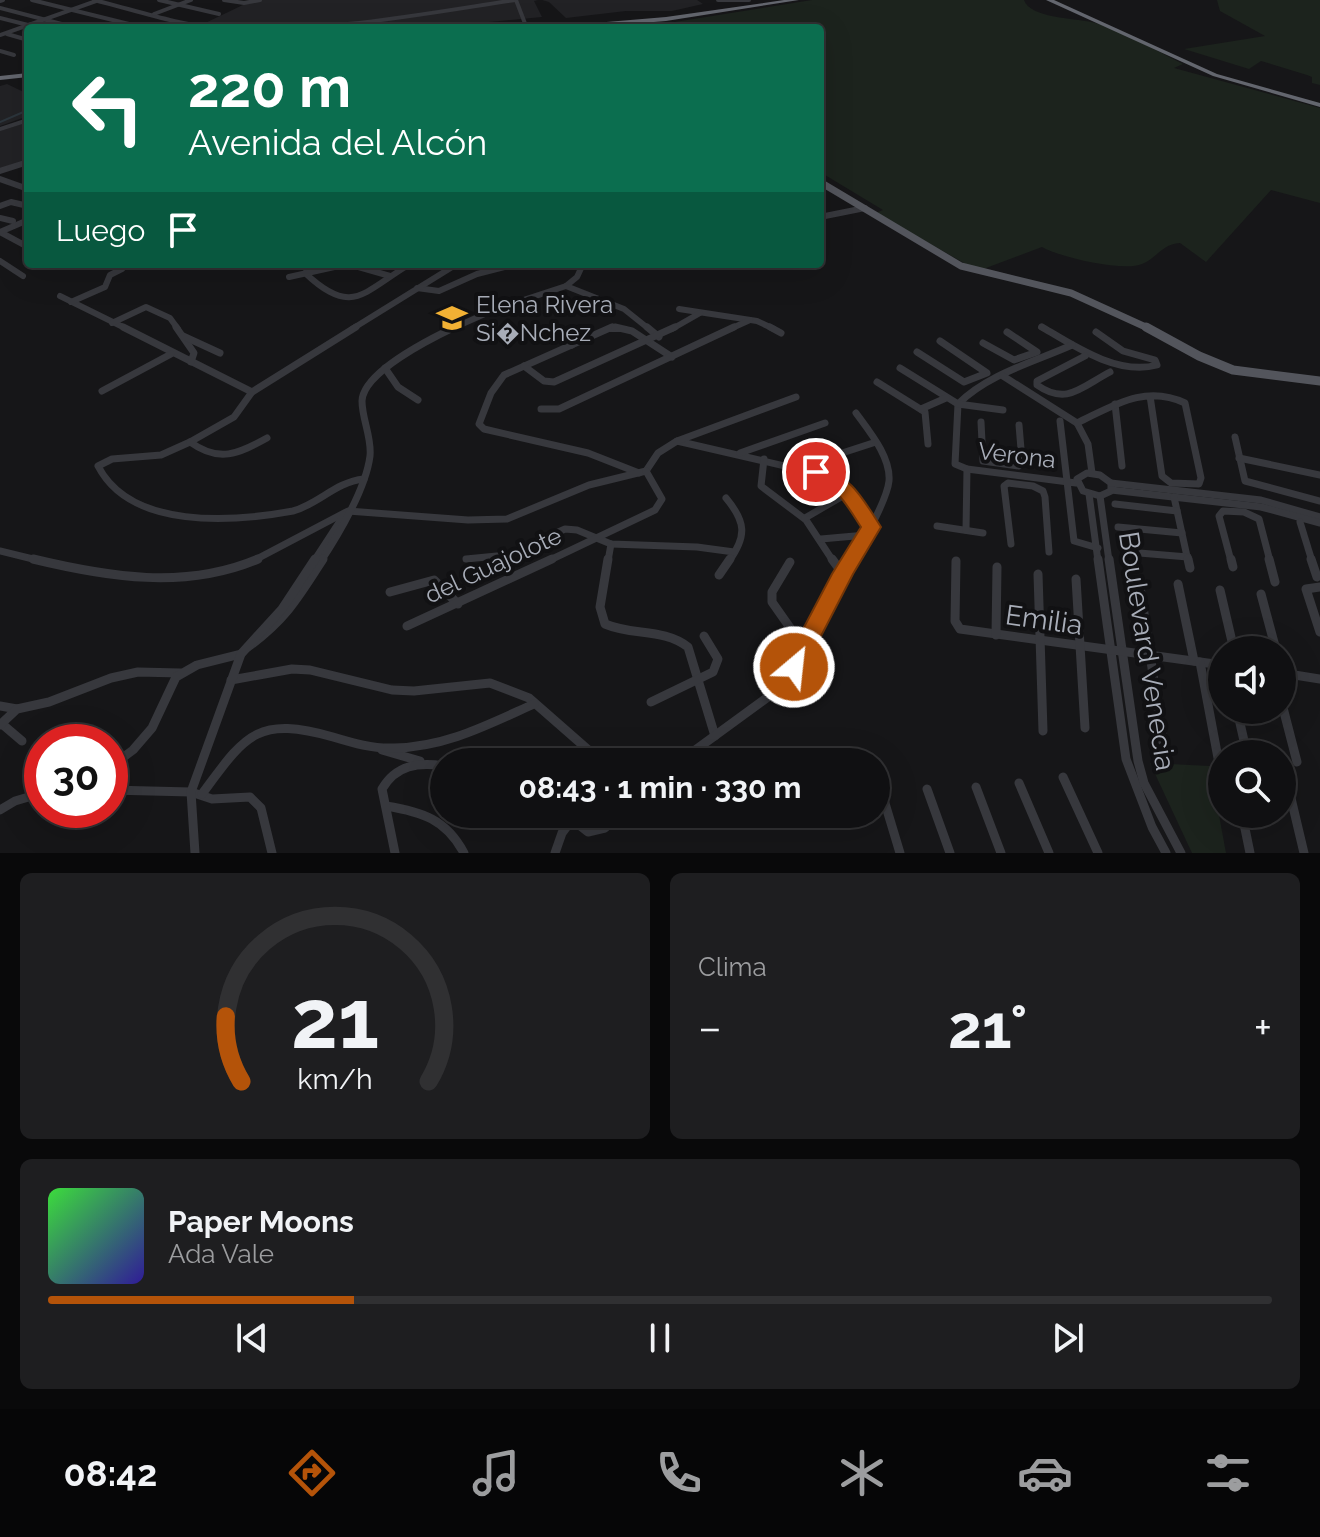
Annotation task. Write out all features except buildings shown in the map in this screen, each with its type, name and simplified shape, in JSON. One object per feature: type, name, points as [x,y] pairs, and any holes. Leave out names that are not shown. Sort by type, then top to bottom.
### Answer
[{"type":"highway","points":[[607,24],[666,19],[796,0]]},
{"type":"highway","points":[[642,24],[805,0]]},
{"type":"highway","points":[[1049,0],[1174,55]]},
{"type":"highway","points":[[1056,0],[1224,78],[1320,103]]},
{"type":"highway","points":[[2,76],[24,74]]},
{"type":"highway","points":[[2,76],[24,75]]},
{"type":"main road","points":[[824,184],[938,256],[976,274],[1072,297],[1118,316],[1207,364],[1239,373],[1320,383]]},
{"type":"street","points":[[32,0],[124,24]]},
{"type":"street","points":[[36,24],[96,0],[193,24]]},
{"type":"street","points":[[159,0],[219,14]]},
{"type":"street","points":[[153,15],[191,0]]},
{"type":"street","points":[[226,0],[244,3],[259,0]]},
{"type":"street","points":[[349,24],[515,0],[526,24]]},
{"type":"street","points":[[718,0],[749,0]]},
{"type":"street","points":[[0,8],[60,24]]},
{"type":"street","points":[[153,15],[167,24]]},
{"type":"street","points":[[0,18],[24,27]]},
{"type":"street","points":[[2,34],[24,28]]},
{"type":"street","points":[[2,34],[24,39]]},
{"type":"street","points":[[0,51],[14,55]]},
{"type":"street","points":[[0,129],[24,121]]},
{"type":"street","points":[[0,171],[24,163]]},
{"type":"street","points":[[0,179],[24,188]]},
{"type":"street","points":[[824,189],[830,188]]},
{"type":"street","points":[[0,206],[11,202],[24,205]]},
{"type":"street","points":[[824,216],[862,207]]},
{"type":"street","points":[[0,218],[13,221]]},
{"type":"street","points":[[0,232],[24,222]]},
{"type":"street","points":[[0,232],[24,245]]},
{"type":"street","points":[[0,261],[23,276]]},
{"type":"street","points":[[71,302],[105,287],[110,275],[121,268]]},
{"type":"street","points":[[289,277],[329,268]]},
{"type":"street","points":[[362,268],[390,276]]},
{"type":"street","points":[[305,273],[324,291],[344,300],[403,268]]},
{"type":"street","points":[[364,479],[340,482],[308,506],[287,512],[183,517],[148,507],[127,496],[98,470],[98,466],[106,460],[161,455],[190,442],[234,417],[252,392],[450,268]]},
{"type":"street","points":[[417,288],[428,293],[442,292],[477,274],[500,268]]},
{"type":"street","points":[[0,706],[17,709],[49,702],[111,678],[138,672],[180,673],[245,650],[277,626],[291,610],[347,520],[364,479],[371,448],[362,398],[374,378],[423,342],[496,309],[566,286],[577,277],[581,268]]},
{"type":"street","points":[[3,269],[15,270]]},
{"type":"street","points":[[566,286],[624,309],[659,337]]},
{"type":"street","points":[[60,296],[252,392]]},
{"type":"street","points":[[112,323],[146,307],[170,318],[194,353],[191,362]]},
{"type":"street","points":[[679,309],[750,320],[781,333]]},
{"type":"street","points":[[524,366],[544,381],[554,382],[659,337],[700,313]]},
{"type":"street","points":[[541,409],[559,409],[750,320]]},
{"type":"street","points":[[672,357],[617,326],[501,378],[481,414],[480,426],[630,466],[642,472],[658,453],[677,441],[796,397]]},
{"type":"street","points":[[1041,327],[1072,345],[1130,367],[1149,369],[1157,365],[1155,360],[1114,346],[1096,332]]},
{"type":"street","points":[[553,329],[572,345]]},
{"type":"street","points":[[1007,332],[1038,351],[1028,358]]},
{"type":"street","points":[[181,336],[220,353]]},
{"type":"street","points":[[940,341],[988,372],[958,404]]},
{"type":"street","points":[[983,343],[1011,359],[1028,358],[1037,362]]},
{"type":"street","points":[[917,352],[964,382],[1003,376],[1072,345]]},
{"type":"street","points":[[102,391],[171,354]]},
{"type":"street","points":[[1040,393],[1037,381],[1085,356]]},
{"type":"street","points":[[385,368],[398,387],[418,400]]},
{"type":"street","points":[[900,368],[958,404],[1003,410]]},
{"type":"street","points":[[1040,393],[1062,397],[1110,372]]},
{"type":"street","points":[[1003,376],[1040,393],[1077,423],[1088,444],[1092,473]]},
{"type":"street","points":[[877,382],[921,409],[928,420],[928,444]]},
{"type":"street","points":[[1077,423],[1132,396],[1150,396],[1178,399],[1185,403],[1201,482],[1183,488],[1162,476],[1150,396]]},
{"type":"street","points":[[921,409],[946,398]]},
{"type":"street","name":"Verona","points":[[958,404],[955,464],[967,469],[1002,470],[1022,481],[1072,482]]},
{"type":"street","points":[[1115,404],[1122,466]]},
{"type":"street","points":[[698,748],[777,692],[805,649],[868,531],[889,481],[886,464],[876,442],[856,413]]},
{"type":"street","points":[[1060,421],[1072,482],[1074,541],[1098,548]]},
{"type":"street","points":[[981,422],[981,459],[1002,470],[1021,464],[1019,425]]},
{"type":"street","points":[[739,453],[825,423]]},
{"type":"street","points":[[1235,437],[1245,481],[1320,501]]},
{"type":"street","points":[[190,442],[202,452],[218,458],[239,454],[267,438]]},
{"type":"street","points":[[677,441],[832,477],[848,493],[868,531]]},
{"type":"street","points":[[799,467],[876,442]]},
{"type":"street","points":[[1239,458],[1320,475]]},
{"type":"street","points":[[764,459],[761,486],[805,518],[821,539],[832,563],[843,574]]},
{"type":"street","points":[[966,530],[967,469]]},
{"type":"street","name":"del Guajolote","points":[[348,512],[484,520],[516,517],[589,485],[642,472],[662,499],[655,510],[407,626]]},
{"type":"street","points":[[1072,482],[1079,476],[1092,473],[1111,486],[1235,508],[1252,514],[1259,519],[1275,582]]},
{"type":"street","points":[[1011,544],[1004,486],[1022,481],[1044,494],[1049,552]]},
{"type":"street","points":[[1072,482],[1089,494],[1100,496],[1111,486],[1183,488],[1286,508],[1320,520]]},
{"type":"street","points":[[1285,492],[1286,508]]},
{"type":"street","points":[[805,518],[848,493]]},
{"type":"street","name":"Boulevard Venecia","points":[[1089,494],[1116,651],[1144,783],[1181,853]]},
{"type":"street","points":[[1286,508],[1295,494]]},
{"type":"street","name":"Boulevard Venecia","points":[[1100,496],[1126,759],[1152,827],[1166,853]]},
{"type":"street","points":[[1174,497],[1190,568]]},
{"type":"street","points":[[719,575],[746,525],[726,498]]},
{"type":"street","points":[[1115,504],[1177,511]]},
{"type":"street","points":[[1233,567],[1219,514],[1235,508],[1286,508]]},
{"type":"street","points":[[0,551],[98,575],[139,579],[232,570],[273,553],[348,512]]},
{"type":"street","points":[[1300,522],[1315,557],[1317,577]]},
{"type":"street","points":[[937,526],[983,533]]},
{"type":"street","points":[[1118,527],[1182,533]]},
{"type":"street","points":[[466,559],[507,555],[565,529],[577,530],[611,544],[697,547],[734,552]]},
{"type":"street","points":[[821,539],[868,531]]},
{"type":"street","points":[[611,544],[600,607],[605,624],[620,632],[655,632],[678,638],[688,647],[715,736]]},
{"type":"street","points":[[1127,552],[1188,557]]},
{"type":"street","name":"Emilia","points":[[956,561],[955,621],[960,629],[1208,663]]},
{"type":"street","points":[[790,562],[772,592],[772,602],[805,649]]},
{"type":"street","points":[[996,635],[997,567]]},
{"type":"street","points":[[1038,574],[1043,731]]},
{"type":"street","points":[[1076,579],[1085,728]]},
{"type":"street","points":[[390,592],[434,580],[458,604]]},
{"type":"street","points":[[1139,580],[1163,742]]},
{"type":"street","points":[[1178,584],[1214,740]]},
{"type":"street","points":[[1320,587],[1308,587],[1307,592],[1320,632]]},
{"type":"street","points":[[1220,590],[1231,636]]},
{"type":"street","points":[[1261,594],[1272,636]]},
{"type":"street","points":[[651,702],[698,681],[718,665],[712,647],[704,636]]},
{"type":"street","points":[[195,853],[197,793],[231,680],[245,650]]},
{"type":"street","points":[[231,680],[292,669],[403,690],[482,682],[517,692],[586,748]]},
{"type":"street","points":[[128,753],[142,742],[180,673]]},
{"type":"street","points":[[1296,676],[1320,679]]},
{"type":"street","points":[[375,748],[442,744],[534,704]]},
{"type":"street","points":[[17,709],[1,724],[22,741]]},
{"type":"street","points":[[1287,724],[1297,762]]},
{"type":"street","points":[[197,793],[236,749],[260,731],[273,728],[305,731],[430,763]]},
{"type":"street","points":[[395,853],[382,789],[392,774],[422,762]]},
{"type":"street","points":[[1063,777],[1098,853]]},
{"type":"street","points":[[1019,783],[1049,853]]},
{"type":"street","points":[[976,787],[1001,853]]},
{"type":"street","points":[[927,789],[950,853]]},
{"type":"street","points":[[128,791],[197,793],[212,799],[242,797],[256,801],[261,808],[272,853]]},
{"type":"street","points":[[0,810],[24,798]]},
{"type":"street","points":[[386,806],[438,819],[452,830],[464,853]]},
{"type":"street","points":[[1296,819],[1304,853]]},
{"type":"street","points":[[890,820],[900,853]]},
{"type":"street","points":[[555,853],[564,828]]},
{"type":"street","points":[[583,828],[588,832],[602,828]]},
{"type":"street","points":[[1245,828],[1250,853]]},
{"type":"shaded area","points":[[261,0],[538,0],[534,1],[542,17],[468,24],[203,24],[247,3]]},
{"type":"shaded area","points":[[542,0],[697,0],[703,4],[672,11],[626,11],[566,18],[549,2]]},
{"type":"shaded area","points":[[812,0],[1024,0],[1028,6],[1043,14],[1091,22],[1124,34],[1183,64],[1174,68],[1320,108],[1320,203],[1271,190],[1206,262],[1180,243],[1133,266],[1091,262],[1042,247],[978,271],[876,213],[883,210],[824,174],[824,24],[662,24]]},
{"type":"shaded area","points":[[1217,0],[1320,0],[1320,85],[1312,83],[1312,77],[1261,61],[1249,69],[1184,49],[1265,36],[1220,11]]},
{"type":"shaded area","points":[[7,84],[24,92],[24,117],[0,126],[0,86]]},
{"type":"shaded area","points":[[24,123],[24,161],[0,169],[0,131]]},
{"type":"shaded area","points":[[1150,763],[1208,766],[1208,828],[1221,828],[1226,853],[1192,853]]},
{"type":"waterway","points":[[0,122],[24,112]]},
{"type":"place","name":"Elena Rivera Si�Nchez","points":[[452,318]]},
{"type":"route","points":[[794,667],[871,527],[842,485],[832,477],[816,472]]}]
